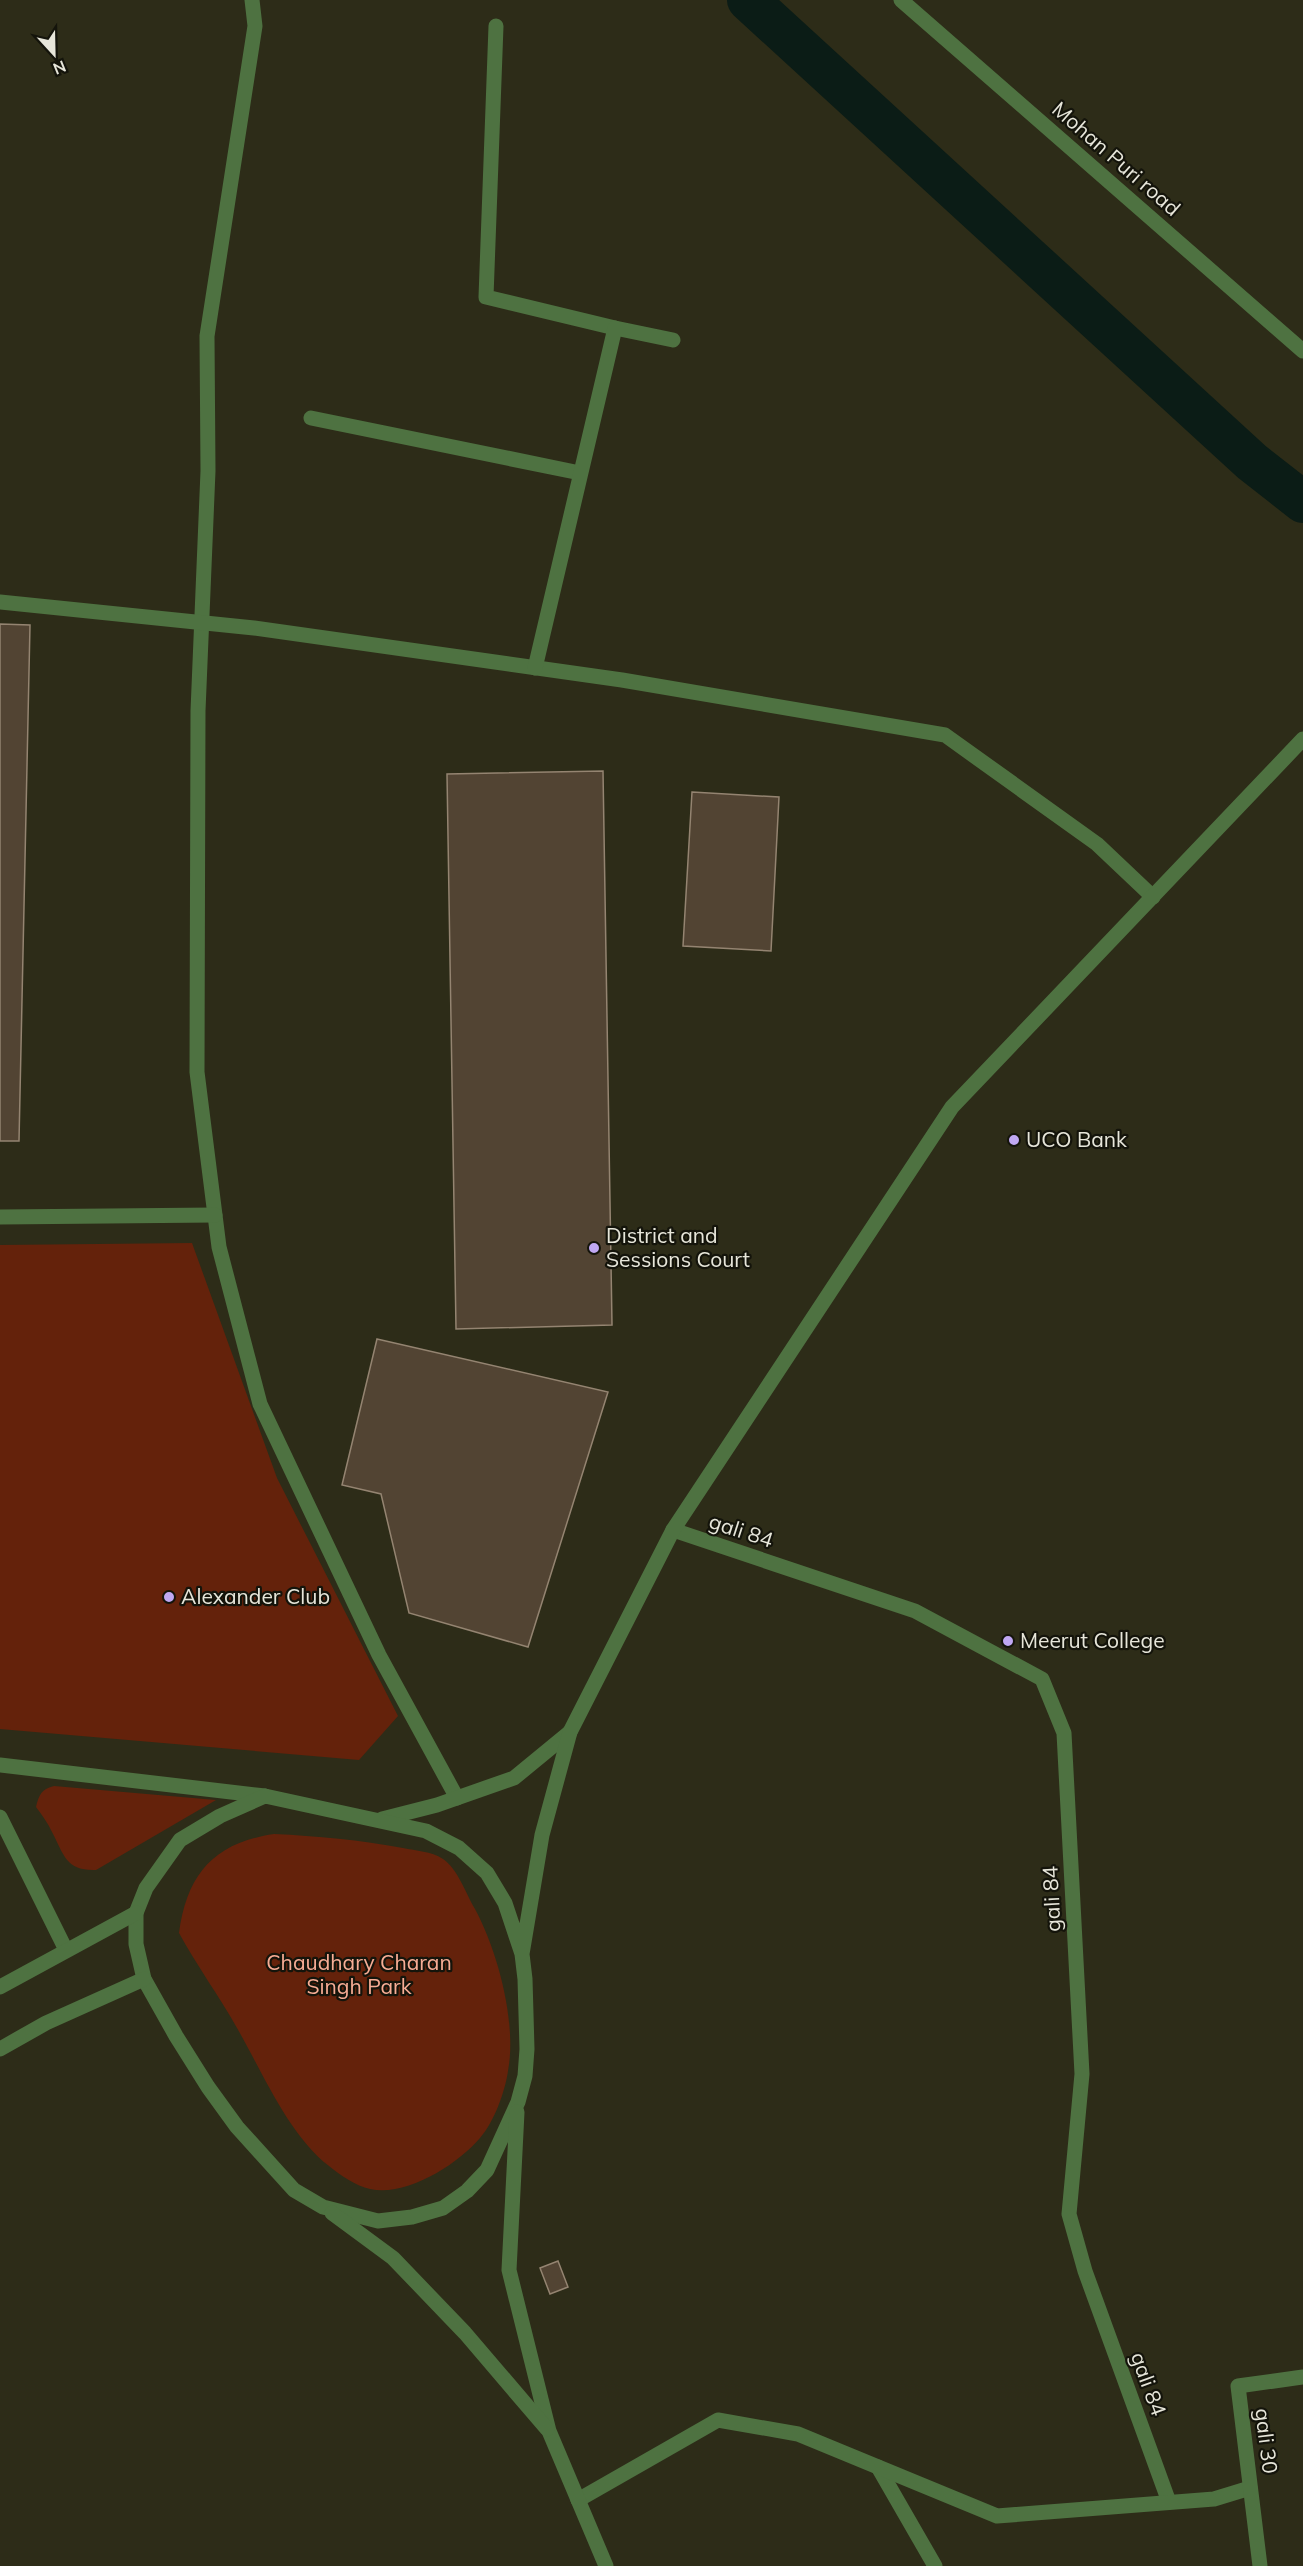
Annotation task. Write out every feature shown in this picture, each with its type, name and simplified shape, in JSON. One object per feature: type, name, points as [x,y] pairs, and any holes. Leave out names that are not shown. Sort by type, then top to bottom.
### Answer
[{"type":"street","points":[[252,0],[255,26],[207,336],[208,471],[200,622],[197,1072],[219,1247],[260,1404],[379,1655],[457,1798]]},
{"type":"street","name":"Mohan Puri road","points":[[901,0],[1303,351]]},
{"type":"street","points":[[496,26],[486,297],[673,340]]},
{"type":"street","points":[[535,668],[615,328]]},
{"type":"street","points":[[311,418],[580,473]]},
{"type":"street","points":[[0,602],[200,622],[622,680],[945,735],[1097,844],[1153,897]]},
{"type":"street","points":[[522,1954],[543,1835],[570,1732],[674,1530],[952,1107],[1303,739]]},
{"type":"street","points":[[0,1217],[214,1215]]},
{"type":"street","name":"gali 84","points":[[674,1530],[915,1611],[1042,1679],[1064,1733],[1081,2062],[1069,2214],[1085,2271],[1168,2502]]},
{"type":"street","points":[[379,1820],[457,1798],[514,1778],[570,1732]]},
{"type":"street","points":[[0,1765],[265,1796],[379,1820],[426,1831],[459,1848],[487,1873],[505,1903],[522,1954],[527,2049],[525,2076],[518,2102],[487,2170],[467,2191],[443,2208],[412,2217],[378,2221],[324,2207]]},
{"type":"street","points":[[265,1796],[220,1816],[180,1840],[146,1887],[136,1913],[136,1944],[144,1979],[208,2087],[237,2127],[294,2190],[324,2207],[393,2258],[465,2333],[549,2431]]},
{"type":"street","points":[[0,1816],[66,1950]]},
{"type":"street","points":[[0,1987],[136,1913]]},
{"type":"street","points":[[0,2049],[46,2023],[144,1979]]},
{"type":"street","points":[[518,2102],[509,2270],[549,2431],[606,2566]]},
{"type":"street","name":"gali 30","points":[[1260,2566],[1238,2386],[1303,2377]]},
{"type":"street","points":[[578,2500],[718,2420],[798,2434],[997,2516],[1214,2499],[1250,2488]]},
{"type":"street","points":[[878,2467],[934,2566]]},
{"type":"green space","name":"Alexander Club","points":[[192,1243],[277,1478],[398,1716],[359,1760],[0,1729],[0,1245]]},
{"type":"green space","points":[[54,1786],[216,1800],[96,1870],[86,1870],[78,1868],[67,1860],[49,1825],[36,1807],[42,1793]]},
{"type":"green space","name":"Chaudhary Charan Singh Park","points":[[274,1834],[371,1843],[434,1854],[448,1863],[457,1875],[483,1926],[498,1966],[508,2010],[510,2052],[508,2071],[498,2106],[480,2138],[458,2158],[430,2177],[399,2188],[384,2190],[365,2188],[338,2173],[314,2153],[277,2102],[230,2016],[179,1933],[189,1894],[207,1865],[235,1845],[253,1838]]},
{"type":"building","points":[[0,624],[30,625],[19,1141],[0,1141]]},
{"type":"building","points":[[603,771],[612,1325],[456,1329],[447,774]]},
{"type":"building","points":[[692,792],[779,797],[771,951],[683,946]]},
{"type":"building","points":[[377,1339],[608,1392],[528,1647],[409,1613],[381,1494],[342,1485]]},
{"type":"building","points":[[558,2261],[568,2287],[550,2294],[540,2268]]},
{"type":"waterway","points":[[748,0],[1252,462],[1303,502]]},
{"type":"place","name":"UCO Bank","points":[[1014,1140]]},
{"type":"place","name":"District and Sessions Court","points":[[594,1248]]},
{"type":"place","name":"Alexander Club","points":[[169,1597]]},
{"type":"place","name":"Meerut College","points":[[1008,1641]]}]
